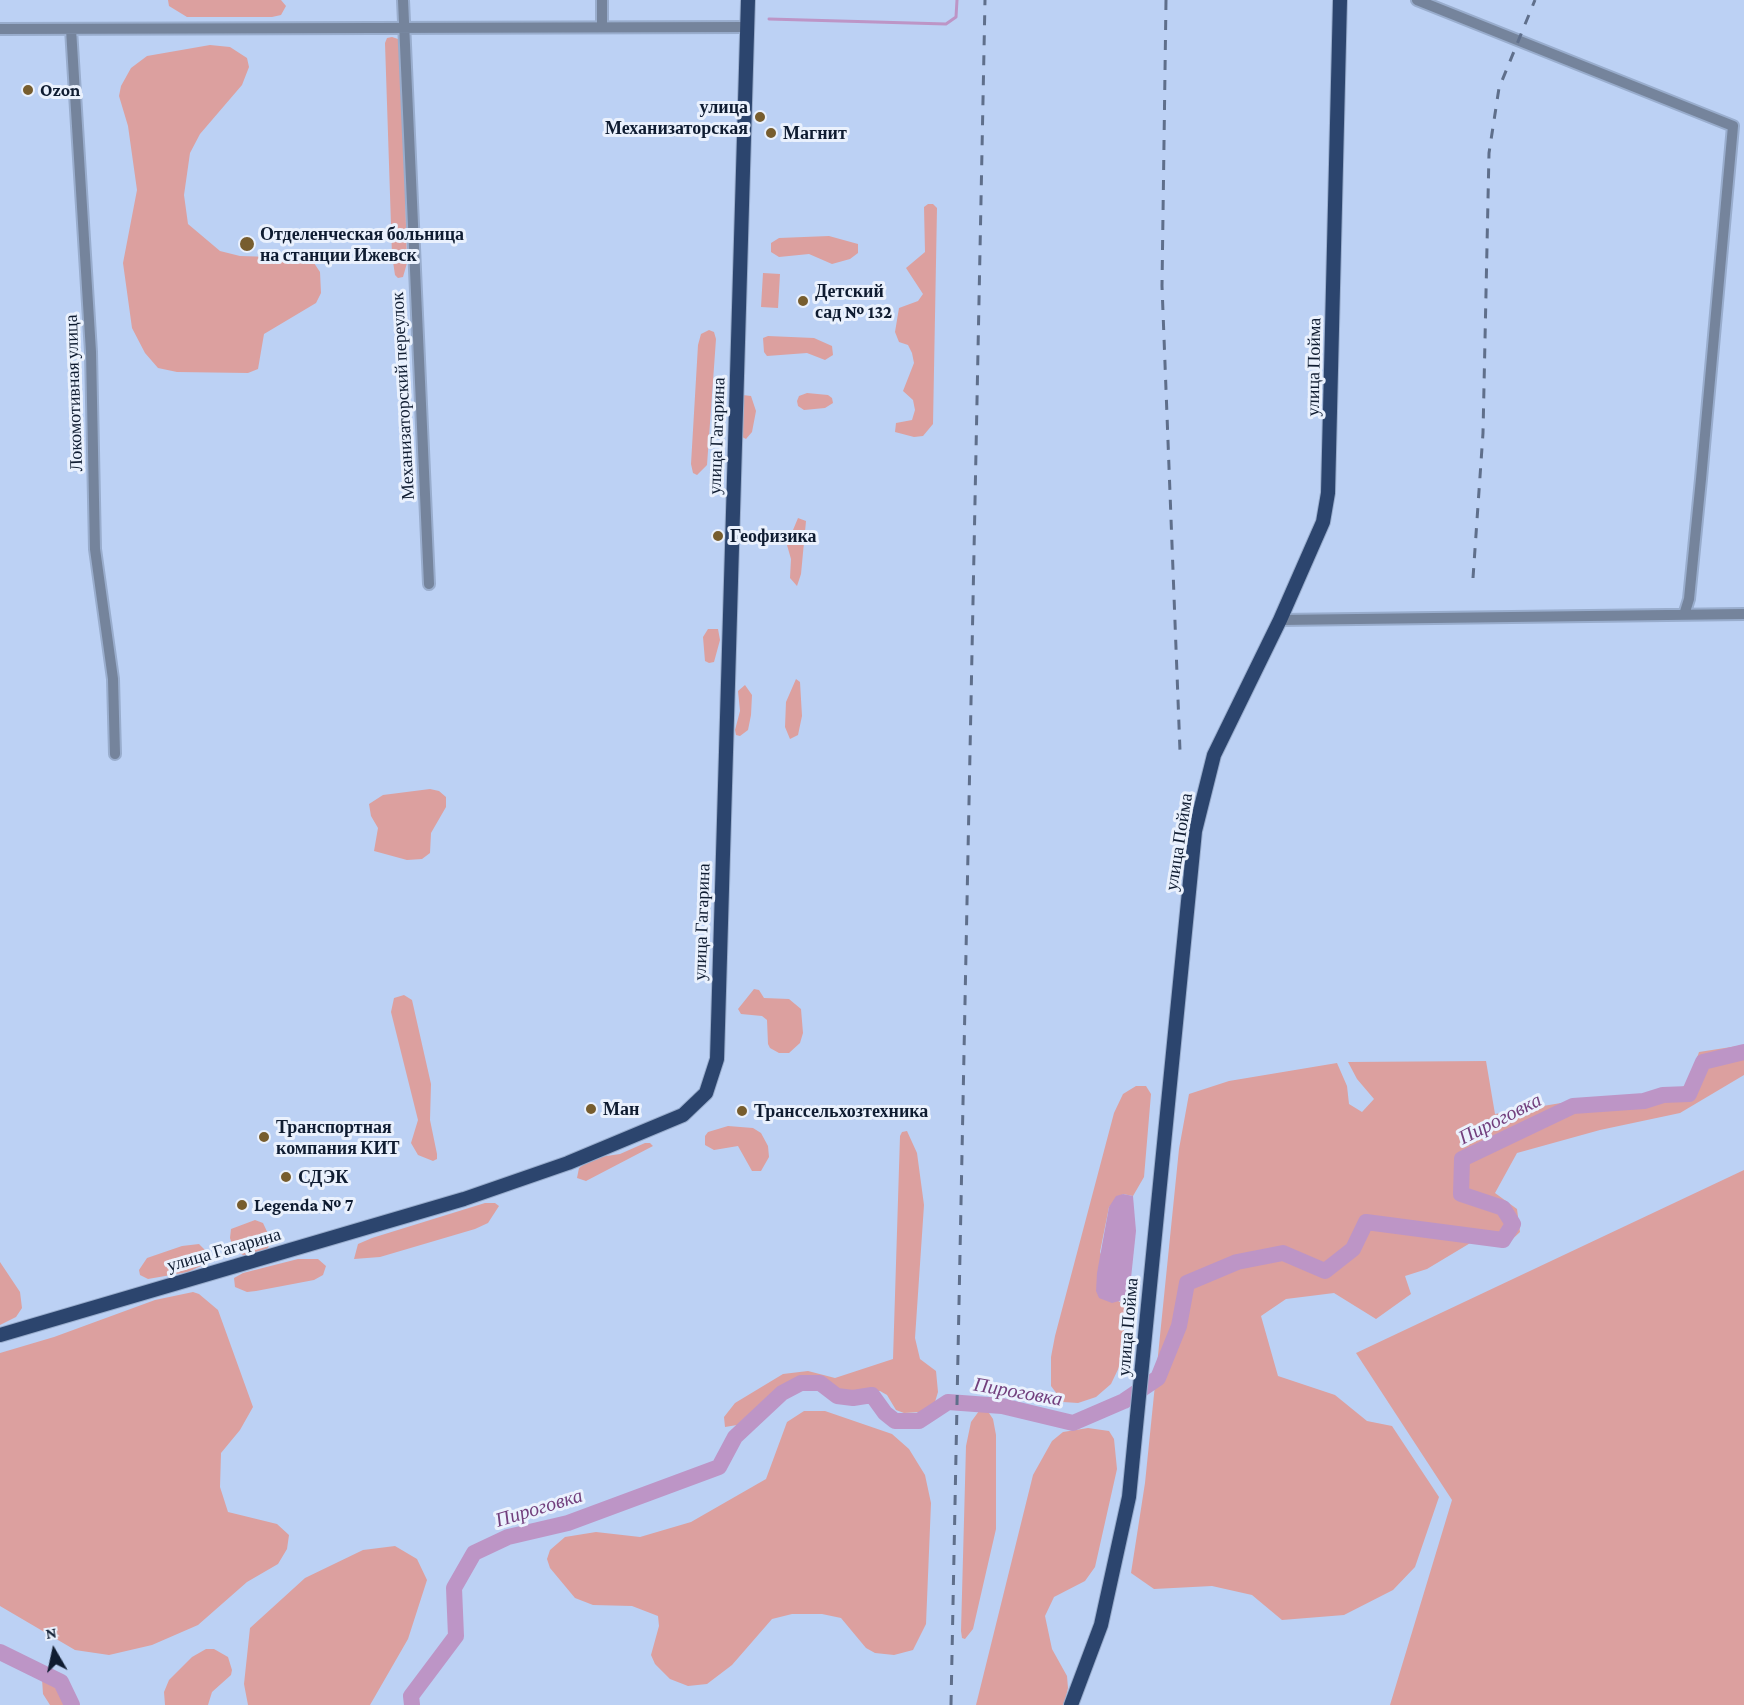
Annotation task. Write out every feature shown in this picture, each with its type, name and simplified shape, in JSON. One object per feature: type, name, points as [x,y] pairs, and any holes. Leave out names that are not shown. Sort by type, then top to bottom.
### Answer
[{"type":"main road","name":"улица Гагарина","points":[[0,1335],[464,1199],[568,1163],[682,1115],[706,1093],[717,1059],[748,0]]},
{"type":"main road","name":"улица Пойма","points":[[1071,1705],[1101,1625],[1129,1497],[1195,831],[1214,754],[1280,620],[1323,522],[1328,493],[1340,0]]},
{"type":"street","name":"Механизаторский переулок","points":[[403,0],[429,584]]},
{"type":"street","points":[[602,0],[602,27]]},
{"type":"street","points":[[1417,0],[1733,126],[1700,490],[1689,599],[1684,615]]},
{"type":"street","points":[[0,29],[748,27]]},
{"type":"street","name":"Локомотивная улица","points":[[70,29],[91,352],[95,549],[113,679],[116,754]]},
{"type":"street","points":[[1280,620],[1744,614]]},
{"type":"shaded area","points":[[168,0],[281,0],[286,6],[281,15],[272,17],[187,17],[169,6]]},
{"type":"shaded area","points":[[387,38],[401,40],[407,263],[403,277],[398,278],[395,275],[392,255],[385,43]]},
{"type":"shaded area","points":[[210,45],[230,47],[247,58],[249,67],[242,85],[200,134],[190,153],[184,195],[188,224],[220,251],[240,256],[304,258],[314,263],[320,272],[321,293],[316,303],[264,334],[258,369],[248,373],[177,372],[158,368],[145,353],[132,328],[123,263],[137,190],[128,126],[119,96],[121,86],[131,68],[147,56]]},
{"type":"shaded area","points":[[933,204],[937,208],[933,424],[923,436],[914,437],[895,432],[896,423],[912,420],[915,410],[913,400],[903,391],[914,363],[912,353],[908,345],[899,342],[895,332],[899,308],[918,301],[923,294],[906,268],[925,252],[924,207]]},
{"type":"shaded area","points":[[829,236],[858,244],[858,253],[850,259],[832,264],[809,254],[779,257],[771,252],[771,243],[779,238]]},
{"type":"shaded area","points":[[763,273],[780,274],[778,308],[761,307]]},
{"type":"shaded area","points":[[709,330],[714,332],[716,339],[707,465],[697,475],[693,473],[691,464],[698,345],[701,334]]},
{"type":"shaded area","points":[[768,336],[814,338],[832,346],[833,355],[825,360],[807,353],[767,356],[764,352],[763,338]]},
{"type":"shaded area","points":[[807,393],[828,395],[832,398],[833,403],[825,408],[804,410],[798,406],[797,401],[799,396]]},
{"type":"shaded area","points":[[743,395],[751,396],[756,411],[752,432],[746,439],[742,437],[740,424]]},
{"type":"shaded area","points":[[798,518],[806,521],[801,574],[797,586],[790,578],[791,559],[785,538],[786,533],[793,530]]},
{"type":"shaded area","points":[[708,629],[718,629],[720,640],[714,662],[709,663],[705,661],[703,637]]},
{"type":"shaded area","points":[[796,679],[800,682],[802,716],[798,735],[790,739],[785,727],[786,702]]},
{"type":"shaded area","points":[[745,685],[752,695],[751,715],[748,730],[740,736],[736,735],[735,730],[740,711],[738,691]]},
{"type":"shaded area","points":[[430,789],[439,791],[446,797],[446,807],[431,833],[430,853],[422,859],[407,860],[374,851],[378,828],[371,816],[369,804],[383,795]]},
{"type":"shaded area","points":[[754,989],[759,990],[764,998],[789,999],[801,1009],[803,1033],[800,1043],[789,1053],[779,1053],[770,1048],[767,1020],[762,1016],[741,1014],[738,1009]]},
{"type":"shaded area","points":[[404,995],[412,1000],[431,1084],[430,1120],[437,1154],[437,1159],[433,1161],[418,1155],[411,1143],[418,1120],[391,1012],[394,998]]},
{"type":"shaded area","points":[[1744,1045],[1744,1075],[1680,1113],[1600,1130],[1517,1153],[1495,1193],[1517,1209],[1520,1232],[1503,1248],[1477,1239],[1427,1269],[1405,1276],[1411,1294],[1376,1319],[1334,1293],[1286,1299],[1261,1316],[1278,1376],[1335,1395],[1367,1421],[1392,1426],[1439,1497],[1415,1567],[1393,1590],[1344,1615],[1282,1620],[1252,1595],[1212,1586],[1154,1589],[1131,1573],[1145,1483],[1179,1149],[1189,1094],[1229,1081],[1337,1063],[1347,1086],[1349,1104],[1362,1112],[1374,1099],[1357,1079],[1348,1062],[1486,1061],[1495,1114],[1585,1099],[1672,1092],[1688,1084],[1699,1052]]},
{"type":"shaded area","points":[[1136,1086],[1146,1086],[1151,1094],[1144,1177],[1133,1196],[1123,1194],[1109,1207],[1100,1252],[1119,1302],[1126,1299],[1122,1361],[1111,1384],[1096,1397],[1078,1403],[1063,1402],[1051,1386],[1051,1357],[1055,1336],[1114,1113],[1123,1094]]},
{"type":"shaded area","points":[[728,1126],[753,1128],[761,1133],[768,1146],[769,1157],[761,1171],[752,1171],[738,1146],[714,1150],[705,1145],[705,1136],[708,1132]]},
{"type":"shaded area","points":[[907,1131],[917,1153],[924,1205],[915,1338],[920,1359],[936,1371],[938,1392],[935,1402],[920,1412],[904,1413],[896,1410],[887,1395],[880,1391],[841,1391],[819,1380],[802,1379],[777,1388],[737,1425],[725,1427],[724,1417],[735,1403],[783,1374],[808,1371],[835,1378],[893,1359],[900,1136],[902,1132]]},
{"type":"shaded area","points":[[645,1143],[653,1146],[586,1181],[577,1178],[579,1168],[593,1158],[620,1154]]},
{"type":"shaded area","points":[[1744,1170],[1744,1705],[1390,1705],[1452,1500],[1356,1353]]},
{"type":"shaded area","points":[[1123,1194],[1133,1196],[1136,1231],[1131,1278],[1126,1299],[1112,1303],[1099,1298],[1096,1291],[1097,1273],[1109,1207],[1116,1196]]},
{"type":"shaded area","points":[[485,1203],[495,1203],[499,1206],[488,1223],[475,1229],[380,1257],[354,1259],[358,1244],[372,1238]]},
{"type":"shaded area","points":[[255,1220],[263,1223],[271,1240],[268,1248],[260,1254],[243,1255],[234,1250],[230,1238],[231,1229]]},
{"type":"shaded area","points":[[199,1244],[210,1255],[209,1260],[201,1266],[188,1272],[148,1279],[140,1275],[139,1270],[147,1258],[182,1246]]},
{"type":"shaded area","points":[[298,1259],[318,1259],[326,1266],[323,1275],[314,1280],[256,1291],[247,1292],[235,1287],[234,1278],[243,1273]]},
{"type":"shaded area","points":[[0,1262],[20,1292],[22,1308],[16,1317],[0,1325]]},
{"type":"shaded area","points":[[193,1292],[199,1294],[218,1310],[253,1407],[240,1430],[221,1453],[220,1487],[228,1512],[277,1524],[289,1535],[287,1549],[278,1564],[247,1582],[198,1625],[152,1645],[109,1655],[75,1650],[0,1606],[0,1353],[54,1337],[155,1300]]},
{"type":"shaded area","points":[[987,1410],[993,1419],[996,1435],[996,1529],[973,1629],[965,1639],[962,1638],[961,1631],[966,1446],[971,1422],[979,1411]]},
{"type":"shaded area","points":[[804,1411],[825,1411],[892,1434],[909,1449],[925,1475],[931,1503],[926,1624],[913,1650],[894,1655],[875,1653],[866,1648],[841,1618],[822,1614],[792,1614],[772,1619],[732,1665],[707,1684],[688,1686],[670,1679],[655,1664],[651,1655],[659,1626],[658,1616],[632,1606],[593,1605],[575,1598],[550,1568],[547,1559],[550,1550],[565,1537],[596,1532],[640,1537],[691,1522],[766,1479],[787,1422]]},
{"type":"shaded area","points":[[1088,1428],[1109,1431],[1114,1439],[1117,1469],[1095,1567],[1085,1581],[1054,1597],[1045,1616],[1052,1649],[1067,1676],[1068,1688],[1064,1705],[976,1705],[1033,1475],[1052,1441],[1063,1432]]},
{"type":"shaded area","points":[[395,1546],[417,1559],[427,1580],[408,1639],[370,1705],[248,1705],[244,1684],[250,1628],[305,1578],[363,1550]]},
{"type":"shaded area","points":[[206,1649],[214,1649],[228,1657],[232,1670],[231,1675],[212,1692],[208,1705],[165,1705],[164,1692],[169,1680],[192,1657]]},
{"type":"shaded area","points":[[42,1679],[51,1683],[62,1695],[64,1705],[50,1705],[43,1694]]},
{"type":"waterway","points":[[769,19],[946,24],[956,17],[957,0]]},
{"type":"waterway","name":"Пироговка","points":[[412,1705],[411,1696],[456,1636],[454,1588],[474,1553],[508,1537],[568,1523],[719,1467],[735,1437],[782,1393],[801,1383],[820,1383],[837,1396],[853,1398],[872,1395],[885,1413],[895,1421],[919,1421],[948,1402],[1002,1406],[1073,1423],[1124,1401],[1158,1378],[1179,1326],[1187,1283],[1237,1262],[1283,1253],[1325,1271],[1353,1249],[1366,1222],[1503,1240],[1513,1224],[1503,1208],[1461,1194],[1462,1159],[1573,1106],[1644,1101],[1663,1095],[1689,1094],[1703,1062],[1744,1052]]},
{"type":"waterway","name":"Пироговка","points":[[0,1652],[61,1682],[72,1705]]},
{"type":"railway","points":[[951,1705],[985,0]]},
{"type":"railway","points":[[1166,0],[1162,286],[1180,751]]},
{"type":"railway","points":[[1473,578],[1483,433],[1489,153],[1499,88],[1535,0]]},
{"type":"place","name":"Ozon","points":[[28,90]]},
{"type":"place","name":"улица Механизаторская","points":[[760,117]]},
{"type":"place","name":"Магнит","points":[[771,133]]},
{"type":"place","name":"Отделенческая больница на станции Ижевск","points":[[247,244]]},
{"type":"place","name":"Детский сад № 132","points":[[803,301]]},
{"type":"place","name":"Геофизика","points":[[718,536]]},
{"type":"place","name":"Ман","points":[[591,1109]]},
{"type":"place","name":"Транссельхозтехника","points":[[742,1111]]},
{"type":"place","name":"Транспортная компания КИТ","points":[[264,1137]]},
{"type":"place","name":"СДЭК","points":[[286,1177]]},
{"type":"place","name":"Legenda № 7","points":[[242,1205]]}]
